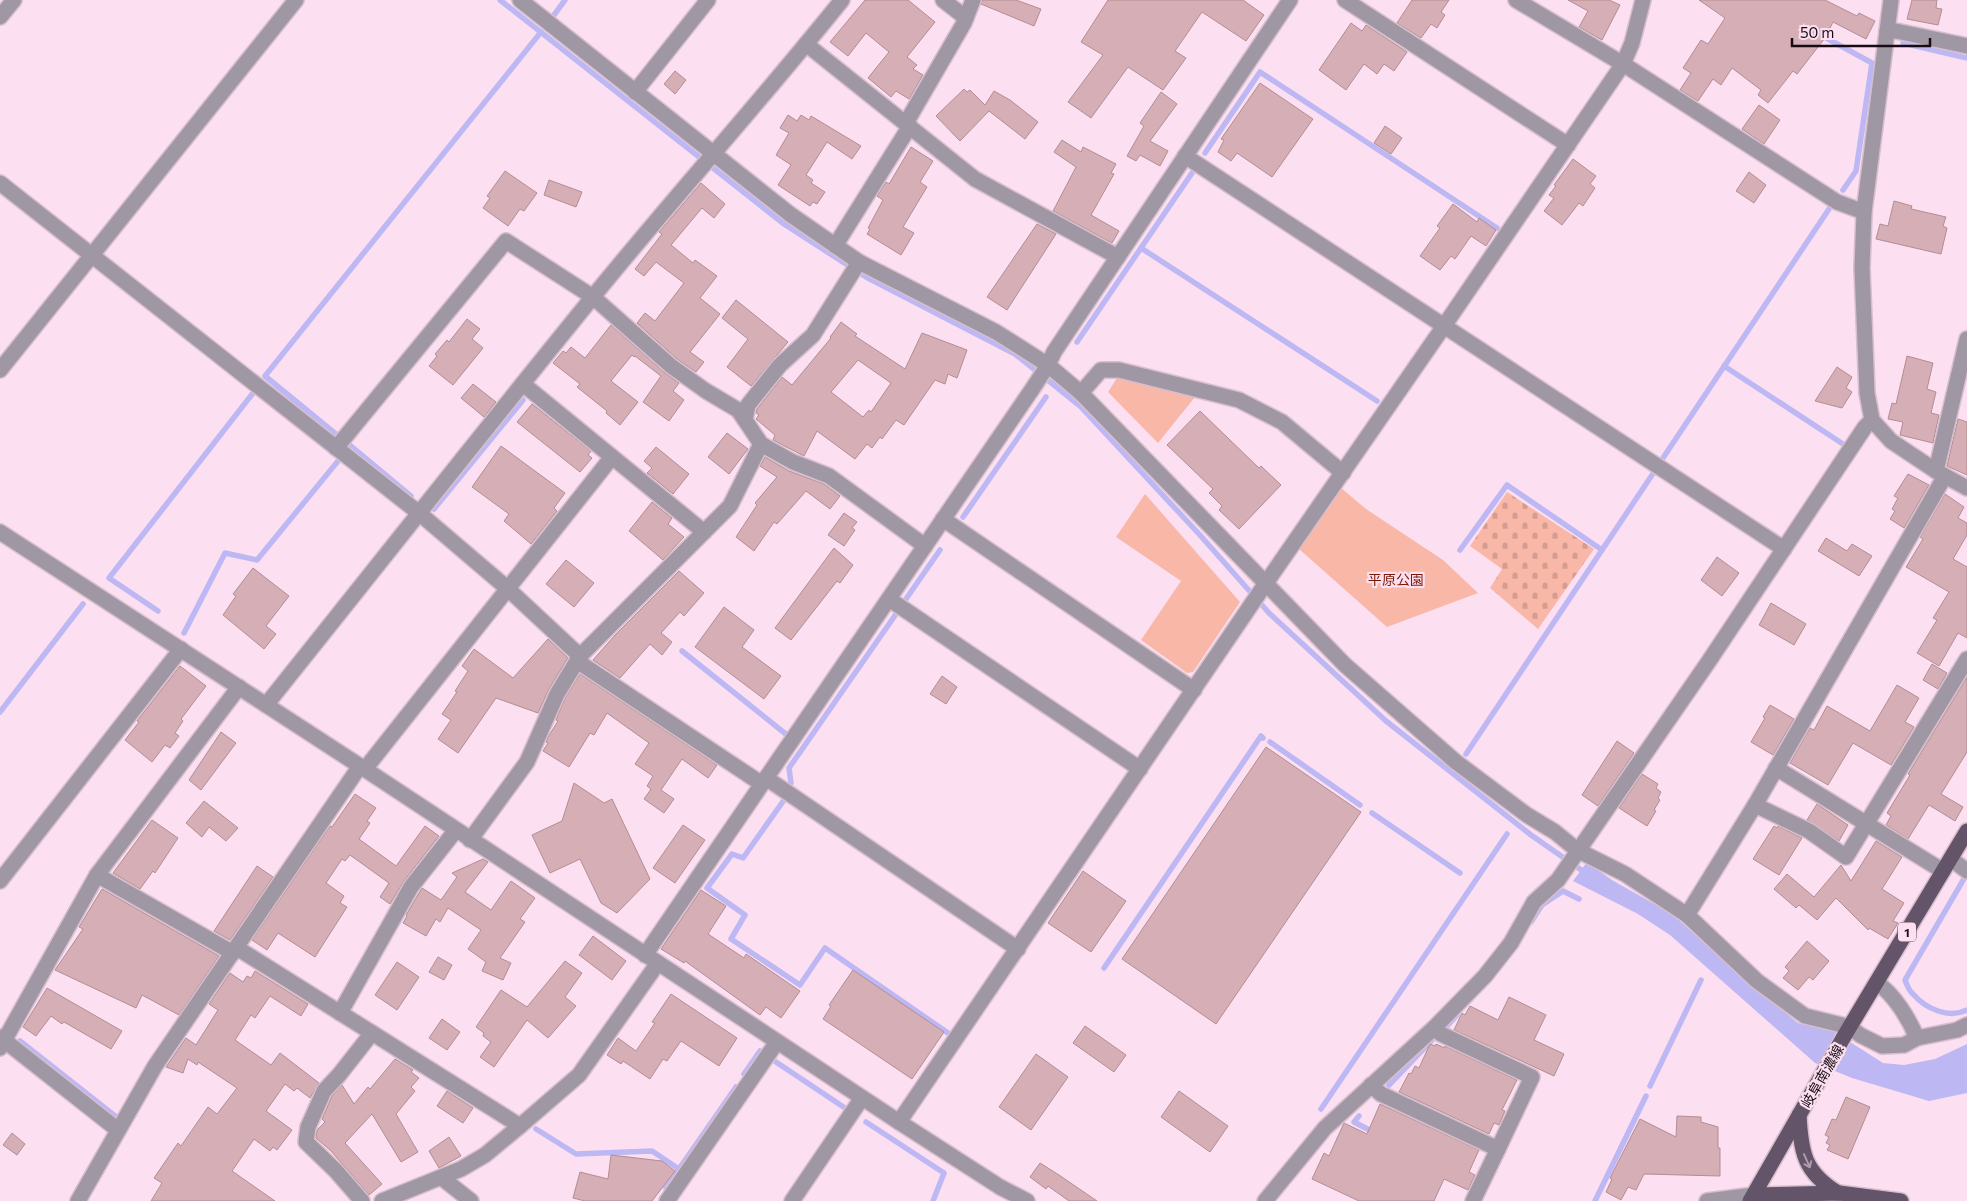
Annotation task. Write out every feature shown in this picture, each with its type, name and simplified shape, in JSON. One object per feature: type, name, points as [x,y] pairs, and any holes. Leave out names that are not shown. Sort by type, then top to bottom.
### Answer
[{"type":"main road","name":"岐阜南濃線","points":[[1752,1198],[1848,1030],[1967,831]]},
{"type":"main road","points":[[1799,1115],[1800,1142],[1804,1158],[1823,1184],[1839,1193]]},
{"type":"main road","points":[[1752,1198],[1839,1193],[1901,1201]]},
{"type":"street","points":[[0,17],[14,0]]},
{"type":"street","points":[[0,370],[296,0]]},
{"type":"street","points":[[520,0],[711,156],[858,264],[996,332],[1080,393],[1263,588],[1345,665],[1456,762],[1527,815],[1555,832],[1577,850],[1625,874],[1686,915],[1757,981],[1805,1016],[1848,1030],[1882,1046],[1904,1045],[1917,1038],[1957,1030],[1967,1024]]},
{"type":"street","points":[[635,92],[708,0]]},
{"type":"street","points":[[266,705],[593,297],[842,0]]},
{"type":"street","points":[[943,0],[966,18]]},
{"type":"street","points":[[835,246],[908,125],[966,18],[973,0]]},
{"type":"street","points":[[1345,0],[1568,144]]},
{"type":"street","points":[[1516,0],[1624,64],[1837,202],[1864,212]]},
{"type":"street","points":[[899,1122],[1263,588],[1624,64],[1632,44],[1642,0]]},
{"type":"street","points":[[1891,0],[1864,212],[1862,268],[1867,393],[1872,420],[1891,441],[1940,474],[1967,488]]},
{"type":"street","points":[[382,1201],[442,1178],[485,1155],[579,1076],[764,781],[1047,368],[1054,352],[1288,1]]},
{"type":"street","points":[[1887,30],[1896,30],[1967,46]]},
{"type":"street","points":[[806,44],[975,179],[1118,257]]},
{"type":"street","points":[[1186,156],[1784,549]]},
{"type":"street","points":[[0,183],[418,513],[508,589],[578,659],[1018,949]]},
{"type":"street","points":[[336,448],[506,241],[593,297],[671,366],[706,391],[738,410],[761,444],[793,462],[829,476],[925,546]]},
{"type":"street","points":[[745,420],[748,405],[780,365],[813,335],[858,264]]},
{"type":"street","points":[[1686,915],[1755,805],[1940,474],[1967,339]]},
{"type":"street","points":[[1080,393],[1101,370],[1119,370],[1239,400],[1282,422],[1343,473]]},
{"type":"street","points":[[523,384],[704,532]]},
{"type":"street","points":[[1265,1201],[1325,1128],[1434,1028],[1485,976],[1511,943],[1534,902],[1558,880],[1709,661],[1865,427],[1872,420]]},
{"type":"street","points":[[470,840],[527,762],[557,694],[578,659],[730,506],[761,444]]},
{"type":"street","points":[[78,1201],[154,1066],[362,767],[508,589],[612,457]]},
{"type":"street","points":[[943,519],[1194,690]]},
{"type":"street","points":[[0,532],[362,767],[862,1098],[1000,1187],[1027,1201]]},
{"type":"street","points":[[889,599],[1140,769]]},
{"type":"street","points":[[0,881],[181,649]]},
{"type":"street","points":[[1755,805],[1809,831],[1846,857],[1967,659]]},
{"type":"street","points":[[118,1130],[1,1042],[97,875],[239,687]]},
{"type":"street","points":[[1776,768],[1865,824],[1947,865],[1967,870]]},
{"type":"street","points":[[340,1013],[412,887],[456,830]]},
{"type":"street","points":[[97,875],[235,951],[340,1013],[520,1126]]},
{"type":"street","points":[[1877,983],[1887,989],[1908,1019],[1917,1038]]},
{"type":"street","points":[[1434,1028],[1441,1034],[1532,1077],[1473,1201]]},
{"type":"street","points":[[362,1201],[336,1171],[306,1142],[308,1127],[324,1090],[339,1075],[372,1033]]},
{"type":"street","points":[[667,1201],[777,1042]]},
{"type":"street","points":[[1372,1085],[1382,1094],[1498,1148]]},
{"type":"street","points":[[792,1201],[862,1098]]},
{"type":"street","points":[[442,1178],[471,1201]]},
{"type":"street","points":[[1706,1201],[1752,1198]]},
{"type":"green space","points":[[1117,378],[1195,397],[1158,443],[1108,392]]},
{"type":"green space","name":"平原公園","points":[[1341,488],[1366,509],[1443,560],[1478,593],[1387,627],[1299,549]]},
{"type":"green space","points":[[1507,492],[1594,549],[1538,629],[1490,588],[1502,569],[1470,546]]},
{"type":"green space","points":[[1145,494],[1240,602],[1193,672],[1187,673],[1141,640],[1181,581],[1116,537]]},
{"type":"shaded area","points":[[1587,862],[1612,880],[1672,914],[1739,974],[1798,1023],[1833,1031],[1883,1063],[1904,1065],[1935,1059],[1967,1044],[1967,1093],[1929,1101],[1852,1078],[1815,1063],[1670,935],[1638,914],[1573,881]]},
{"type":"building","points":[[865,0],[908,0],[935,22],[907,57],[917,65],[913,69],[923,75],[909,99],[896,91],[891,97],[868,78],[889,52],[866,33],[848,56],[830,42]]},
{"type":"building","points":[[982,0],[1016,0],[1041,9],[1034,26],[981,4]]},
{"type":"building","points":[[1108,0],[1243,0],[1264,15],[1246,41],[1202,12],[1175,51],[1186,58],[1163,90],[1128,67],[1091,118],[1068,102],[1103,55],[1081,42]]},
{"type":"building","points":[[1412,0],[1449,0],[1441,12],[1445,15],[1437,28],[1431,24],[1421,38],[1397,23]]},
{"type":"building","points":[[1568,0],[1609,0],[1620,5],[1602,40],[1579,27],[1588,11]]},
{"type":"building","points":[[1699,0],[1825,0],[1857,16],[1859,13],[1875,21],[1866,39],[1833,22],[1825,38],[1797,74],[1793,71],[1768,103],[1758,95],[1761,90],[1732,68],[1721,85],[1713,79],[1698,101],[1680,90],[1691,73],[1683,68],[1701,40],[1708,44],[1725,18]]},
{"type":"building","points":[[1912,0],[1937,0],[1936,8],[1942,9],[1938,25],[1907,19]]},
{"type":"building","points":[[1351,23],[1362,31],[1366,25],[1407,52],[1394,71],[1384,64],[1377,74],[1364,64],[1346,90],[1319,70]]},
{"type":"building","points":[[675,71],[686,80],[675,94],[664,84]]},
{"type":"building","points":[[1260,83],[1313,119],[1272,177],[1237,153],[1231,161],[1218,152],[1224,140],[1221,139]]},
{"type":"building","points":[[964,89],[967,92],[970,90],[985,105],[994,91],[1010,100],[1038,122],[1025,139],[989,111],[960,141],[936,116]]},
{"type":"building","points":[[1161,92],[1177,104],[1150,141],[1168,151],[1160,166],[1140,155],[1136,161],[1127,156],[1144,126],[1140,123]]},
{"type":"building","points":[[1759,105],[1780,120],[1764,144],[1742,129]]},
{"type":"building","points":[[788,115],[797,121],[801,115],[809,120],[811,116],[861,146],[852,159],[827,142],[806,175],[813,180],[811,183],[825,192],[817,204],[813,202],[810,206],[778,185],[791,165],[776,155],[789,133],[780,128]]},
{"type":"building","points":[[1385,126],[1402,138],[1391,154],[1374,143]]},
{"type":"building","points":[[1062,140],[1081,152],[1083,147],[1116,164],[1111,173],[1114,174],[1091,215],[1119,231],[1112,243],[1053,211],[1076,167],[1054,152]]},
{"type":"building","points":[[911,147],[933,161],[920,182],[927,187],[903,227],[914,233],[901,255],[867,234],[870,229],[868,228],[883,200],[877,196],[886,182],[889,184]]},
{"type":"building","points":[[1573,159],[1596,176],[1590,184],[1595,188],[1583,206],[1579,203],[1562,225],[1544,211],[1554,198],[1549,195],[1556,186],[1554,185]]},
{"type":"building","points":[[505,171],[537,193],[524,211],[520,209],[508,226],[483,208],[490,198],[487,196]]},
{"type":"building","points":[[1749,172],[1766,185],[1754,203],[1736,191]]},
{"type":"building","points":[[549,180],[582,192],[576,207],[544,195]]},
{"type":"building","points":[[701,183],[725,204],[714,218],[702,208],[671,245],[693,263],[695,260],[717,276],[700,298],[720,314],[690,352],[704,362],[696,372],[677,359],[637,323],[645,313],[655,321],[684,283],[656,262],[644,276],[635,269],[662,234],[659,232]]},
{"type":"building","points":[[1894,201],[1912,206],[1911,209],[1946,217],[1943,226],[1947,228],[1941,254],[1876,239],[1880,224],[1888,226]]},
{"type":"building","points":[[1453,204],[1477,222],[1479,218],[1496,230],[1486,246],[1471,236],[1455,259],[1451,256],[1440,270],[1420,256],[1440,228],[1437,226]]},
{"type":"building","points":[[1037,224],[1056,234],[1007,310],[987,297]]},
{"type":"building","points":[[736,300],[788,342],[751,386],[727,367],[748,339],[722,318]]},
{"type":"building","points":[[467,319],[480,329],[472,339],[483,348],[453,385],[429,366],[437,356],[435,354],[447,340],[449,342]]},
{"type":"building","points":[[841,322],[857,334],[855,336],[905,369],[922,333],[967,350],[957,378],[948,374],[945,384],[935,380],[904,425],[896,420],[882,439],[880,437],[872,448],[867,444],[855,459],[817,431],[804,456],[773,440],[775,435],[756,419],[759,415],[756,413],[757,409],[782,377],[792,385]],"holes":[[[858,360],[891,383],[871,412],[869,410],[863,417],[831,392]]]},
{"type":"building","points":[[611,325],[679,383],[673,391],[684,400],[669,421],[643,402],[661,376],[635,356],[632,355],[611,381],[638,402],[620,425],[606,413],[607,411],[577,387],[580,384],[553,363],[563,351],[566,353],[571,347],[585,358]]},
{"type":"building","points":[[1907,356],[1933,363],[1927,389],[1936,392],[1931,413],[1939,415],[1933,443],[1900,435],[1903,422],[1888,419],[1892,403],[1896,404]]},
{"type":"building","points":[[1837,367],[1852,377],[1846,388],[1852,392],[1842,408],[1815,401]]},
{"type":"building","points":[[473,384],[496,402],[484,417],[461,398]]},
{"type":"building","points":[[532,404],[591,451],[588,455],[592,458],[580,472],[517,422]]},
{"type":"building","points":[[1200,411],[1259,468],[1261,466],[1281,485],[1239,529],[1219,510],[1222,506],[1209,493],[1213,489],[1167,445]]},
{"type":"building","points":[[1958,419],[1967,422],[1967,475],[1947,466]]},
{"type":"building","points":[[727,433],[748,449],[729,474],[708,457]]},
{"type":"building","points":[[501,446],[565,493],[554,508],[557,511],[531,544],[504,521],[509,514],[472,487]]},
{"type":"building","points":[[656,447],[689,474],[673,494],[647,473],[652,468],[644,461]]},
{"type":"building","points":[[765,457],[789,471],[824,484],[840,496],[830,509],[806,491],[777,524],[774,522],[754,551],[736,537],[757,505],[755,503],[777,477],[760,466]]},
{"type":"building","points":[[1908,474],[1929,485],[1904,528],[1890,519],[1895,511],[1892,509],[1898,498],[1894,496]]},
{"type":"building","points":[[1945,494],[1964,507],[1958,518],[1967,523],[1967,535],[1953,559],[1967,567],[1967,638],[1958,633],[1939,666],[1917,653],[1937,620],[1933,618],[1949,592],[1906,567],[1923,539],[1920,537]]},
{"type":"building","points":[[652,502],[672,518],[668,524],[684,537],[663,560],[629,531]]},
{"type":"building","points":[[844,513],[857,522],[852,528],[855,530],[844,546],[828,535]]},
{"type":"building","points":[[1826,538],[1847,551],[1852,544],[1872,556],[1859,576],[1818,551]]},
{"type":"building","points":[[834,548],[853,565],[840,583],[837,581],[791,640],[775,628]]},
{"type":"building","points":[[1717,557],[1739,573],[1722,596],[1701,580]]},
{"type":"building","points":[[566,560],[594,583],[574,607],[546,584]]},
{"type":"building","points":[[253,568],[289,596],[266,626],[276,634],[264,649],[223,615],[236,596],[233,594]]},
{"type":"building","points":[[679,571],[704,593],[684,616],[680,612],[661,633],[672,642],[662,655],[650,644],[620,678],[593,660],[615,635]]},
{"type":"building","points":[[1771,603],[1806,624],[1794,645],[1759,625]]},
{"type":"building","points":[[724,607],[754,630],[742,647],[781,676],[764,699],[695,647]]},
{"type":"building","points":[[548,639],[568,658],[549,689],[538,713],[496,698],[458,753],[438,739],[451,720],[442,714],[468,671],[462,666],[474,649],[513,678]]},
{"type":"building","points":[[1932,664],[1947,673],[1938,689],[1923,680]]},
{"type":"building","points":[[180,666],[206,686],[181,719],[183,721],[175,733],[179,736],[170,748],[165,745],[152,762],[125,740],[139,722],[137,721]]},
{"type":"building","points":[[580,674],[717,765],[708,778],[682,759],[661,790],[674,799],[664,813],[644,799],[651,789],[647,786],[653,776],[635,764],[649,743],[607,713],[594,735],[590,733],[569,767],[543,751],[548,743],[546,742],[548,737],[558,721],[556,720],[565,698]]},
{"type":"building","points":[[942,676],[957,687],[946,704],[930,694]]},
{"type":"building","points":[[1967,677],[1967,752],[1941,794],[1963,807],[1955,821],[1929,805],[1908,839],[1886,825],[1891,816],[1887,813],[1910,775],[1908,774]]},
{"type":"building","points":[[1897,685],[1919,698],[1905,722],[1914,727],[1891,765],[1853,743],[1828,785],[1790,763],[1810,728],[1814,730],[1827,706],[1870,731]]},
{"type":"building","points":[[1770,705],[1794,719],[1773,755],[1751,742]]},
{"type":"building","points":[[221,732],[236,743],[201,790],[189,780]]},
{"type":"building","points":[[1617,741],[1634,753],[1598,806],[1582,795]]},
{"type":"building","points":[[1266,747],[1361,812],[1216,1024],[1122,959]]},
{"type":"building","points":[[1642,774],[1658,784],[1656,788],[1661,792],[1658,798],[1660,800],[1654,810],[1656,811],[1647,826],[1619,808]]},
{"type":"building","points":[[574,783],[604,803],[612,799],[650,879],[617,913],[601,903],[580,859],[550,873],[532,835],[562,821]]},
{"type":"building","points":[[355,794],[376,808],[367,821],[370,823],[359,839],[396,866],[425,826],[439,836],[404,881],[390,904],[380,897],[389,883],[350,855],[345,861],[342,859],[326,883],[344,896],[340,903],[347,907],[315,957],[278,933],[267,950],[252,940],[330,826],[332,827]]},
{"type":"building","points":[[204,801],[238,828],[226,841],[209,827],[202,837],[186,823]]},
{"type":"building","points":[[1817,804],[1848,825],[1839,841],[1807,820]]},
{"type":"building","points":[[152,820],[178,838],[155,873],[153,871],[140,889],[113,873]]},
{"type":"building","points":[[683,825],[705,840],[675,883],[653,868]]},
{"type":"building","points":[[1774,826],[1777,828],[1778,826],[1802,838],[1779,875],[1753,859]]},
{"type":"building","points":[[1876,841],[1902,857],[1882,889],[1904,903],[1893,921],[1898,923],[1888,939],[1869,928],[1868,930],[1836,898],[1817,920],[1799,905],[1796,908],[1774,889],[1787,874],[1814,897],[1841,865],[1851,881]]},
{"type":"building","points":[[483,859],[488,862],[465,892],[491,910],[511,881],[535,898],[520,919],[525,922],[500,958],[511,963],[503,980],[482,971],[486,962],[468,949],[481,930],[448,908],[440,922],[436,919],[426,936],[403,923],[422,888],[441,900],[457,877],[452,873]]},
{"type":"building","points":[[257,866],[273,877],[230,940],[214,931]]},
{"type":"building","points":[[1083,871],[1126,901],[1091,952],[1048,923]]},
{"type":"building","points":[[102,889],[219,956],[179,1015],[142,995],[136,1008],[55,970],[83,929],[79,927]]},
{"type":"building","points":[[701,890],[726,906],[708,934],[744,958],[746,954],[800,991],[781,1018],[766,1007],[760,1015],[685,961],[684,963],[661,949]]},
{"type":"building","points":[[593,936],[626,961],[612,980],[579,955]]},
{"type":"building","points":[[1807,941],[1829,961],[1813,980],[1809,977],[1798,990],[1783,978],[1789,971],[1785,967]]},
{"type":"building","points":[[438,957],[452,965],[444,980],[429,972]]},
{"type":"building","points":[[565,961],[582,973],[565,997],[576,1006],[548,1038],[527,1020],[494,1067],[480,1057],[491,1042],[476,1027],[501,990],[527,1007]]},
{"type":"building","points":[[397,962],[419,977],[397,1010],[375,995]]},
{"type":"building","points":[[853,970],[944,1032],[912,1079],[823,1019],[831,1006],[829,1005]]},
{"type":"building","points":[[255,971],[308,1004],[301,1016],[270,996],[255,1018],[251,1015],[235,1040],[271,1065],[280,1053],[319,1083],[310,1098],[297,1088],[294,1091],[285,1084],[266,1111],[292,1130],[277,1150],[273,1147],[270,1151],[254,1139],[232,1171],[275,1201],[151,1201],[162,1183],[154,1178],[178,1143],[181,1146],[208,1107],[217,1114],[237,1088],[198,1062],[197,1065],[188,1059],[183,1073],[166,1067],[186,1038],[196,1045],[218,1010],[209,1004],[230,973],[243,982],[247,976],[251,978]]},
{"type":"building","points":[[47,988],[122,1031],[111,1049],[64,1022],[62,1024],[51,1016],[36,1036],[23,1027]]},
{"type":"building","points":[[671,994],[737,1038],[719,1066],[681,1041],[667,1061],[663,1059],[650,1079],[623,1061],[621,1064],[607,1055],[618,1038],[636,1051],[655,1023],[652,1022]]},
{"type":"building","points":[[1509,997],[1546,1015],[1534,1040],[1564,1054],[1554,1076],[1454,1030],[1462,1013],[1465,1015],[1470,1006],[1498,1020]]},
{"type":"building","points":[[442,1019],[460,1032],[447,1050],[429,1038]]},
{"type":"building","points":[[1085,1026],[1126,1055],[1114,1072],[1073,1043]]},
{"type":"building","points":[[1430,1044],[1435,1046],[1436,1044],[1445,1048],[1445,1046],[1517,1080],[1502,1110],[1505,1111],[1499,1125],[1494,1123],[1489,1134],[1399,1092],[1409,1073],[1411,1074],[1415,1066],[1419,1068]]},
{"type":"building","points":[[1036,1054],[1068,1077],[1031,1130],[999,1107]]},
{"type":"building","points":[[395,1059],[413,1070],[411,1072],[419,1078],[411,1087],[415,1091],[396,1114],[418,1152],[401,1162],[372,1114],[345,1143],[382,1184],[369,1195],[331,1151],[316,1138],[317,1130],[325,1122],[322,1119],[332,1096],[342,1085],[354,1104],[368,1087],[370,1089]]},
{"type":"building","points":[[447,1091],[473,1108],[463,1123],[437,1106]]},
{"type":"building","points":[[1179,1091],[1228,1126],[1210,1152],[1161,1117]]},
{"type":"building","points":[[1846,1097],[1870,1107],[1848,1159],[1827,1150],[1830,1145],[1826,1143],[1829,1137],[1825,1135],[1832,1119],[1836,1120]]},
{"type":"building","points":[[1380,1104],[1479,1150],[1469,1172],[1475,1175],[1468,1190],[1444,1179],[1434,1201],[1359,1201],[1312,1179],[1324,1153],[1329,1156],[1344,1123],[1367,1134]]},
{"type":"building","points":[[1677,1116],[1701,1117],[1701,1122],[1718,1127],[1720,1176],[1644,1174],[1636,1190],[1628,1187],[1621,1200],[1606,1192],[1612,1179],[1610,1178],[1640,1119],[1676,1137]]},
{"type":"building","points":[[12,1133],[25,1144],[17,1155],[3,1145]]},
{"type":"building","points":[[449,1137],[461,1156],[439,1168],[429,1151]]},
{"type":"building","points":[[611,1155],[662,1161],[675,1171],[652,1201],[585,1201],[573,1198],[580,1172],[608,1179]]},
{"type":"building","points":[[1040,1163],[1097,1201],[1069,1201],[1048,1186],[1046,1189],[1030,1177]]},
{"type":"waterway","points":[[500,0],[784,224],[866,277],[1015,354],[1054,385],[1080,406],[1199,534],[1269,613],[1386,721],[1531,835],[1587,874]]},
{"type":"waterway","points":[[554,15],[565,0]]},
{"type":"waterway","points":[[337,435],[265,376],[541,32]]},
{"type":"waterway","points":[[1819,34],[1872,63],[1856,171],[1843,190]]},
{"type":"waterway","points":[[1903,43],[1967,58]]},
{"type":"waterway","points":[[1205,153],[1260,72],[1497,228]]},
{"type":"waterway","points":[[1077,342],[1192,173]]},
{"type":"waterway","points":[[1663,458],[1829,209]]},
{"type":"waterway","points":[[1141,248],[1377,401]]},
{"type":"waterway","points":[[1724,366],[1843,444]]},
{"type":"waterway","points":[[158,611],[109,578],[253,393]]},
{"type":"waterway","points":[[963,517],[1046,397]]},
{"type":"waterway","points":[[434,509],[523,400]]},
{"type":"waterway","points":[[351,446],[411,496]]},
{"type":"waterway","points":[[184,633],[225,553],[257,560],[338,461]]},
{"type":"waterway","points":[[1466,754],[1654,472]]},
{"type":"waterway","points":[[1460,550],[1507,485],[1602,550]]},
{"type":"waterway","points":[[906,599],[940,550]]},
{"type":"waterway","points":[[0,712],[83,604]]},
{"type":"waterway","points":[[791,783],[789,768],[896,614]]},
{"type":"waterway","points":[[682,651],[787,735]]},
{"type":"waterway","points":[[1104,968],[1261,736],[1263,738]]},
{"type":"waterway","points":[[1270,742],[1360,805]]},
{"type":"waterway","points":[[784,800],[743,858],[732,854],[707,888],[745,915],[731,939],[800,985],[825,948],[948,1033]]},
{"type":"waterway","points":[[1372,813],[1460,873]]},
{"type":"waterway","points":[[1321,1109],[1507,834]]},
{"type":"waterway","points":[[1965,877],[1905,980],[1912,993],[1931,1008],[1945,1013],[1960,1013],[1967,1010]]},
{"type":"waterway","points":[[1531,922],[1542,905],[1563,891],[1579,899]]},
{"type":"waterway","points":[[1650,1086],[1701,980]]},
{"type":"waterway","points":[[1447,1026],[1457,1015]]},
{"type":"waterway","points":[[1389,1085],[1432,1040]]},
{"type":"waterway","points":[[20,1041],[115,1116]]},
{"type":"waterway","points":[[744,1074],[760,1051]]},
{"type":"waterway","points":[[776,1062],[845,1108]]},
{"type":"waterway","points":[[679,1169],[736,1087]]},
{"type":"waterway","points":[[1595,1201],[1646,1096]]},
{"type":"waterway","points":[[1359,1116],[1354,1122],[1375,1133]]},
{"type":"waterway","points":[[866,1122],[944,1173],[933,1201]]},
{"type":"waterway","points":[[536,1129],[576,1154],[652,1151],[679,1169],[666,1188]]}]
